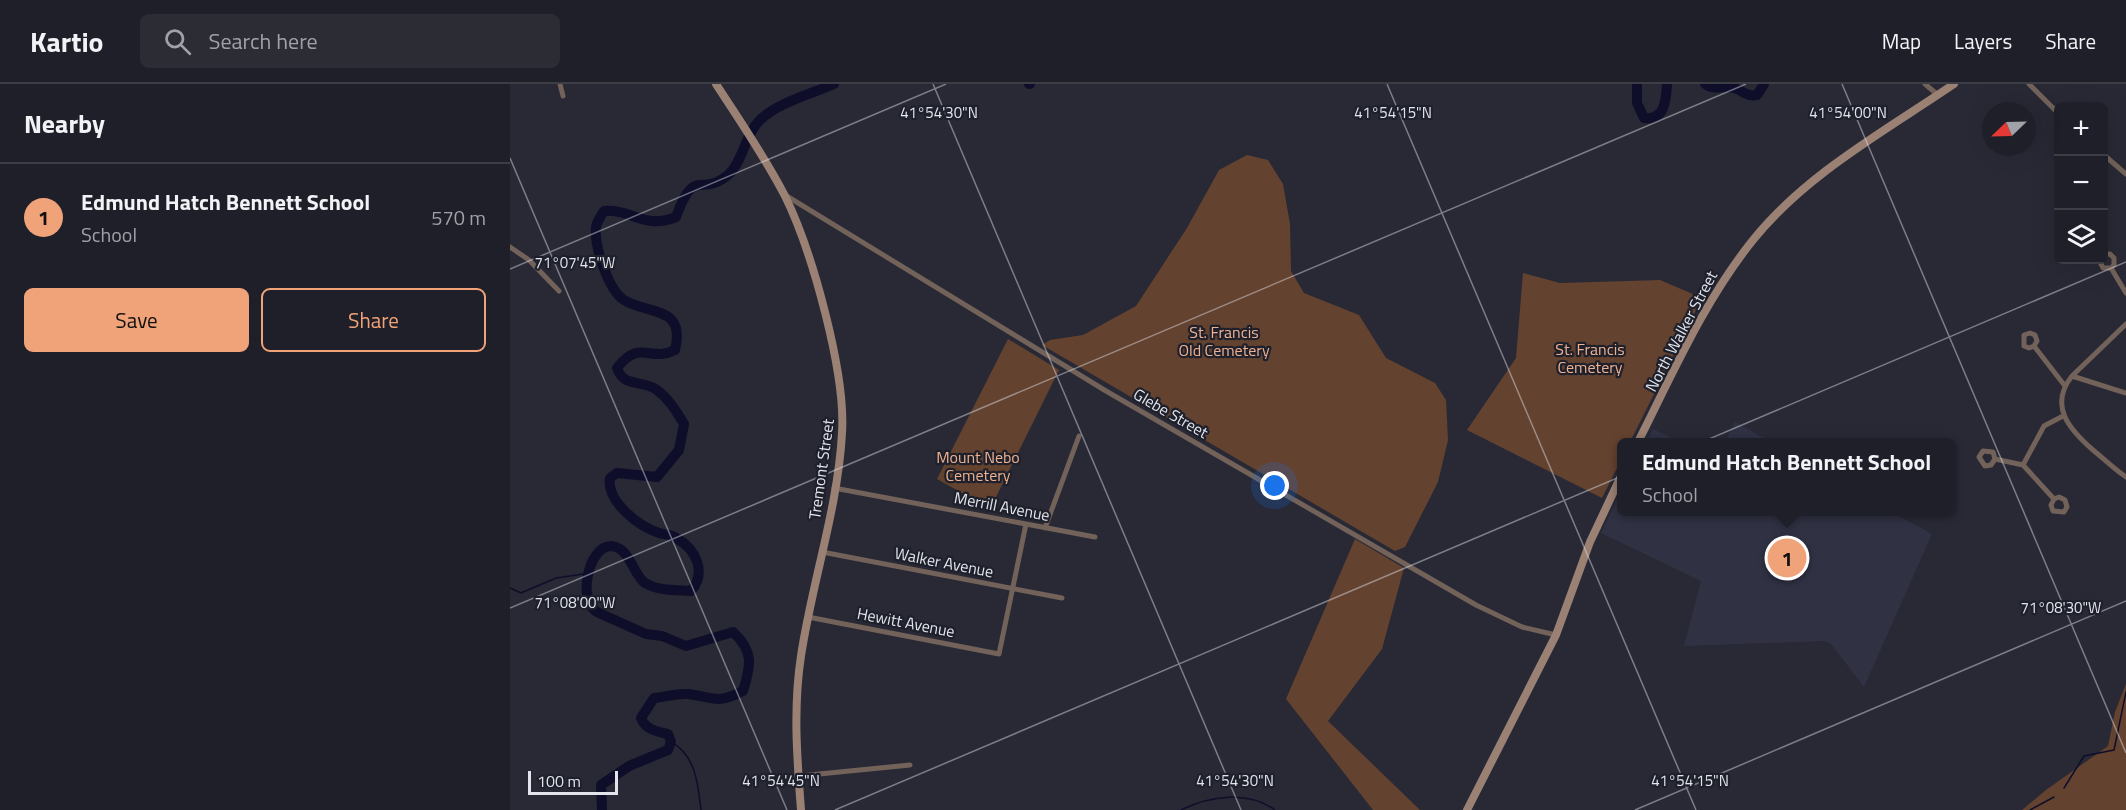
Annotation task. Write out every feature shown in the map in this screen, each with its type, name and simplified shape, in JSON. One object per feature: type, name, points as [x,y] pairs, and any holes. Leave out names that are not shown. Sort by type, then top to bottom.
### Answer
[{"type":"main road","name":"Tremont Street","points":[[716,84],[783,193],[812,273],[838,377],[842,432],[834,488],[808,617],[796,700],[801,810]]},
{"type":"main road","name":"North Walker Street","points":[[1640,438],[1719,285],[1754,239],[1815,180],[1954,84]]},
{"type":"main road","points":[[1467,810],[1556,635],[1590,542],[1617,485]]},
{"type":"street","points":[[560,84],[562,96]]},
{"type":"street","points":[[1925,84],[1938,95]]},
{"type":"street","points":[[2029,84],[2054,108]]},
{"type":"street","points":[[2104,156],[2126,174]]},
{"type":"street","name":"Glebe Street","points":[[783,193],[1106,391],[1476,605],[1522,627],[1556,635]]},
{"type":"street","points":[[510,247],[528,260],[558,291]]},
{"type":"street","points":[[2108,254],[2114,258],[2115,263],[2111,268]]},
{"type":"street","points":[[2101,264],[2103,268],[2111,268]]},
{"type":"street","points":[[2111,268],[2126,293]]},
{"type":"street","points":[[2126,324],[2072,376],[2065,386],[2061,403],[2063,416],[2074,433],[2126,477]]},
{"type":"street","points":[[2034,346],[2065,386]]},
{"type":"street","points":[[2072,376],[2126,393]]},
{"type":"street","points":[[2023,465],[2044,426],[2063,416]]},
{"type":"street","points":[[1046,528],[1079,436]]},
{"type":"street","points":[[1995,459],[2023,465],[2054,499]]},
{"type":"street","name":"Merrill Avenue","points":[[834,488],[1095,537]]},
{"type":"street","points":[[1012,588],[1026,524]]},
{"type":"street","name":"Walker Avenue","points":[[822,552],[1062,598]]},
{"type":"street","name":"Hewitt Avenue","points":[[808,617],[999,654],[1012,588]]},
{"type":"street","points":[[799,776],[910,765]]},
{"type":"shaded area","points":[[1735,422],[1764,438],[1727,438]]},
{"type":"shaded area","points":[[1653,429],[1672,438],[1648,438]]},
{"type":"shaded area","points":[[1617,500],[1617,516],[1899,516],[1932,534],[1864,687],[1831,644],[1824,641],[1684,646],[1701,581],[1601,533]]},
{"type":"green space","name":"St. Francis Old Cemetery","points":[[1247,155],[1268,160],[1283,184],[1290,224],[1291,271],[1304,293],[1359,315],[1386,358],[1435,383],[1446,400],[1448,440],[1438,482],[1405,547],[1395,551],[1042,345],[1050,340],[1083,335],[1136,306],[1187,228],[1219,170]]},
{"type":"green space","name":"St. Francis Cemetery","points":[[1523,273],[1560,283],[1660,280],[1702,298],[1632,438],[1617,438],[1617,468],[1602,498],[1467,430],[1516,358]]},
{"type":"green space","name":"Mount Nebo Cemetery","points":[[1008,339],[1059,370],[993,503],[985,506],[937,479]]},
{"type":"green space","points":[[1355,539],[1404,568],[1382,649],[1328,721],[1420,810],[1373,810],[1286,699]]},
{"type":"green space","points":[[2126,684],[2126,810],[2022,810],[2108,746],[2115,712]]},
{"type":"waterway","points":[[602,810],[601,785],[629,766],[668,750],[671,742],[668,734],[649,728],[641,718],[654,698],[684,694],[720,699],[734,695],[743,691],[749,659],[745,646],[733,632],[686,646],[662,636],[646,634],[599,613],[592,607],[588,598],[587,587],[591,565],[603,548],[611,546],[623,551],[645,583],[667,590],[691,591],[696,584],[699,569],[689,548],[672,536],[651,530],[633,519],[618,504],[610,487],[610,478],[617,473],[657,477],[679,450],[684,424],[672,406],[652,387],[629,381],[620,375],[617,368],[632,354],[659,354],[675,350],[677,336],[675,325],[670,318],[634,305],[618,295],[603,266],[597,245],[597,225],[604,211],[614,211],[655,221],[676,217],[688,191],[699,185],[719,181],[734,169],[750,133],[766,115],[784,104],[834,84]]},
{"type":"waterway","points":[[1637,84],[1637,103],[1644,118],[1651,118],[1660,113],[1666,96],[1667,84]]},
{"type":"waterway","points":[[1705,84],[1712,87],[1734,88],[1753,95],[1757,95],[1764,84]]},
{"type":"waterway","points":[[510,588],[521,593],[556,578],[590,573]]},
{"type":"waterway","points":[[2064,788],[2084,756],[2114,750],[2126,692]]},
{"type":"waterway","points":[[671,742],[686,755],[691,763],[697,781],[701,810]]},
{"type":"waterway","points":[[1181,810],[1204,801],[1229,797],[1253,800],[1275,810]]},
{"type":"waterway","points":[[2030,810],[2054,797]]},
{"type":"place","name":"Edmund Hatch Bennett School","points":[[1787,558]]}]
